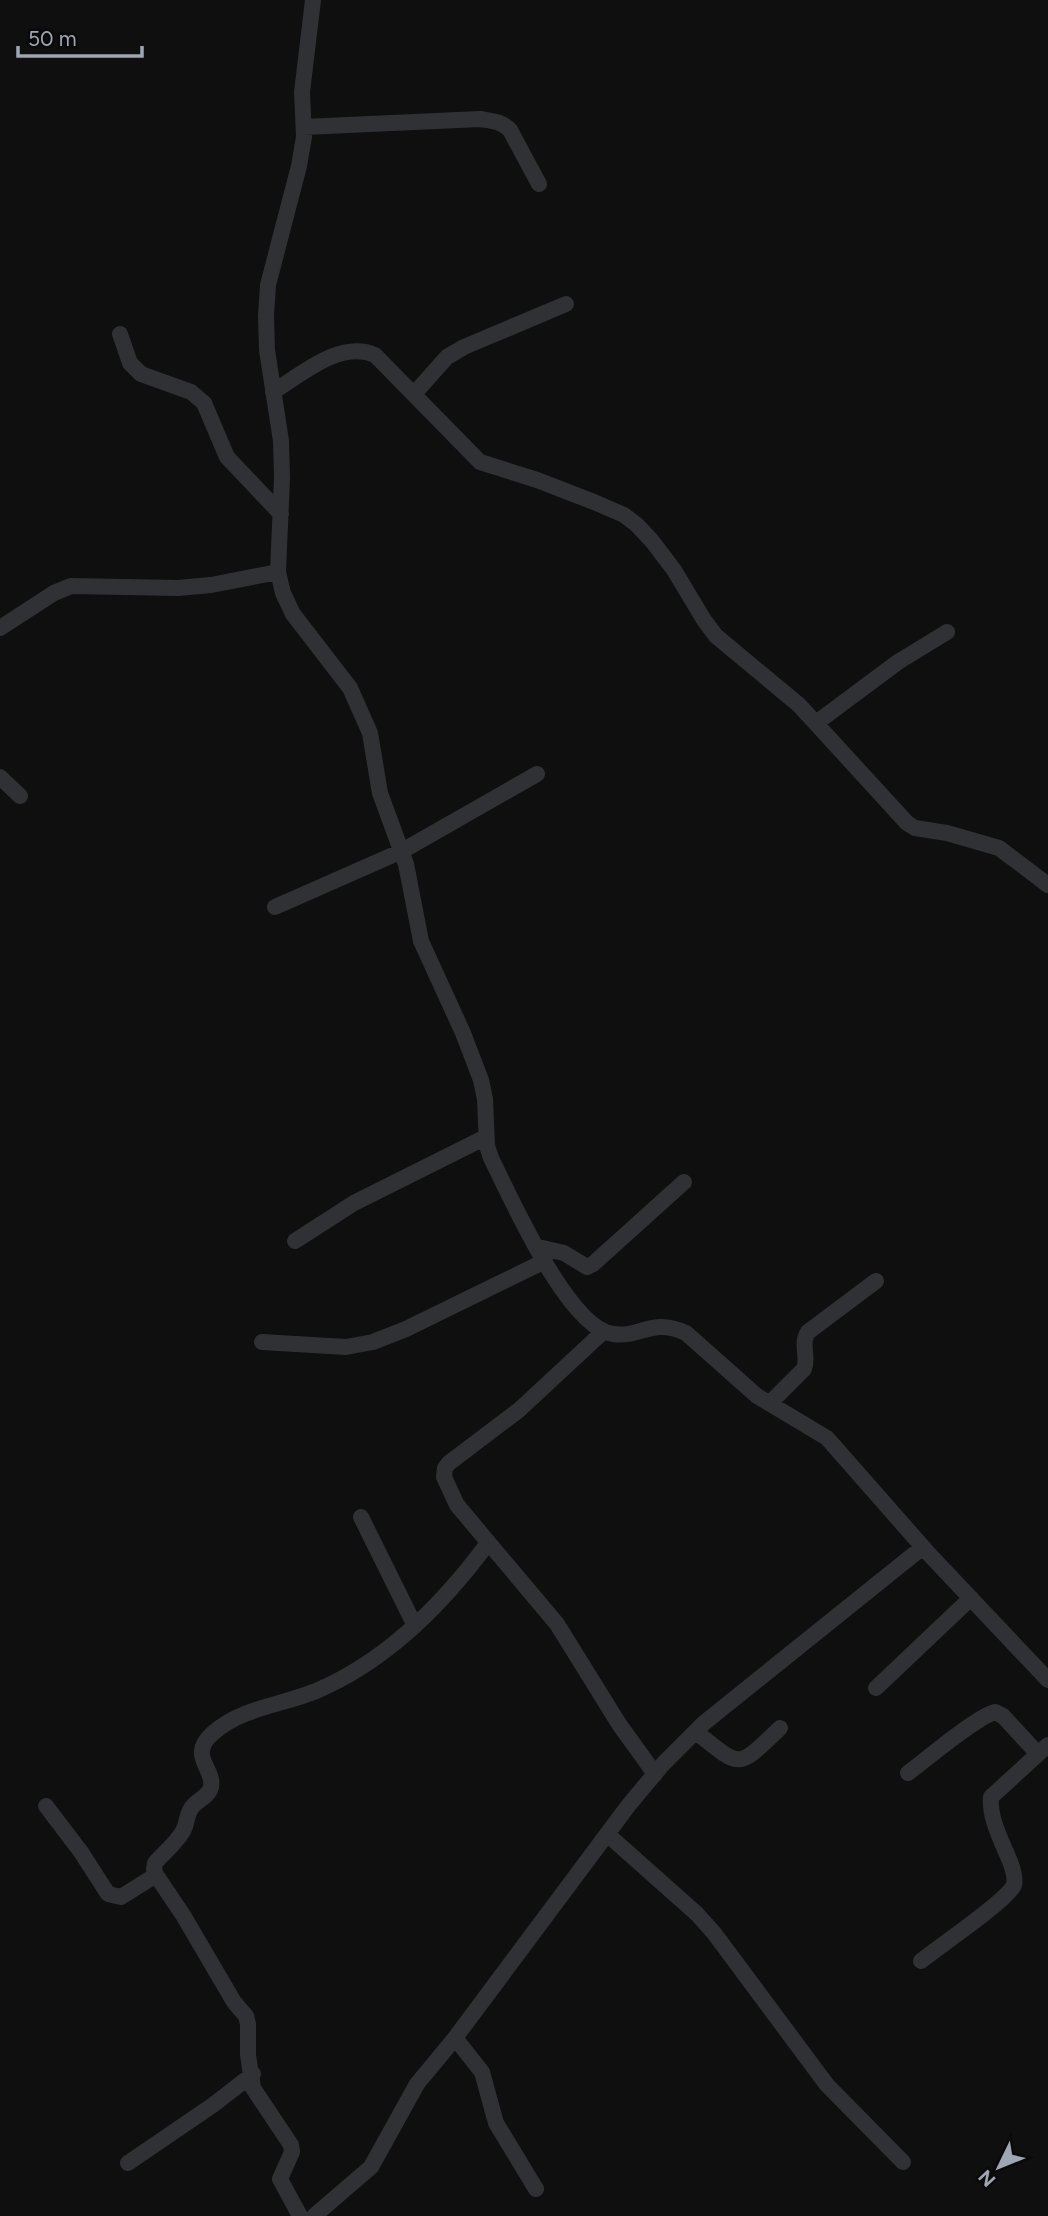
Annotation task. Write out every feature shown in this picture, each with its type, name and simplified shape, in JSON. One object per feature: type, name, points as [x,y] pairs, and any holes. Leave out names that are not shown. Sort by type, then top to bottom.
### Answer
[{"type":"street","points":[[313,0],[302,92],[304,127],[299,166],[268,285],[266,317],[267,350],[281,441],[278,572],[283,593],[293,614],[350,688],[370,733],[380,793],[402,851],[425,953],[463,1033],[481,1080],[485,1099],[486,1138],[491,1158],[541,1254],[569,1302],[580,1314],[612,1334],[661,1326],[673,1327],[695,1339],[741,1383],[827,1437],[923,1547],[1046,1674]]},
{"type":"street","points":[[304,127],[480,119],[503,123],[510,130],[539,184]]},
{"type":"street","points":[[414,394],[447,357],[464,347],[566,304]]},
{"type":"street","points":[[120,334],[130,363],[135,368],[152,378],[191,392],[204,402],[227,457],[281,513]]},
{"type":"street","points":[[273,391],[339,354],[363,350],[375,355],[480,462],[594,502],[624,515],[637,525],[674,570],[716,636],[799,705],[907,823],[915,828],[947,833],[999,848],[1048,886]]},
{"type":"street","points":[[0,628],[54,593],[71,586],[211,586],[278,572]]},
{"type":"street","points":[[816,723],[898,662],[947,632]]},
{"type":"street","points":[[275,907],[402,851],[537,774]]},
{"type":"street","points":[[0,777],[20,796]]},
{"type":"street","points":[[295,1241],[354,1203],[486,1138]]},
{"type":"street","points":[[262,1342],[346,1347],[373,1342],[406,1329],[541,1254],[564,1253],[587,1267],[684,1182]]},
{"type":"street","points":[[770,1403],[804,1368],[804,1339],[808,1332],[876,1281]]},
{"type":"street","points":[[604,1331],[519,1410],[457,1456],[445,1468],[444,1477],[457,1505],[557,1624],[619,1724],[655,1774]]},
{"type":"street","points":[[361,1517],[415,1626]]},
{"type":"street","points":[[300,2216],[279,2179],[292,2152],[291,2145],[253,2088],[246,2017],[234,2002],[183,1914],[156,1875],[155,1863],[183,1831],[190,1808],[210,1789],[211,1784],[202,1756],[203,1747],[214,1732],[237,1717],[333,1683],[370,1661],[415,1626],[458,1584],[488,1544]]},
{"type":"street","points":[[314,2216],[371,2167],[417,2084],[456,2038],[607,1834],[655,1774],[696,1731],[923,1547]]},
{"type":"street","points":[[876,1688],[971,1598]]},
{"type":"street","points":[[908,1773],[975,1723],[995,1712],[1043,1750],[991,1797],[990,1805],[1000,1839],[1012,1866],[1015,1879],[1013,1886],[1001,1900],[921,1961]]},
{"type":"street","points":[[696,1731],[721,1752],[744,1760],[780,1728]]},
{"type":"street","points":[[46,1807],[81,1852],[108,1894],[121,1897],[156,1875]]},
{"type":"street","points":[[607,1834],[697,1914],[827,2085],[903,2162]]},
{"type":"street","points":[[456,2038],[482,2072],[496,2123],[536,2189]]},
{"type":"street","points":[[128,2163],[253,2074]]}]
